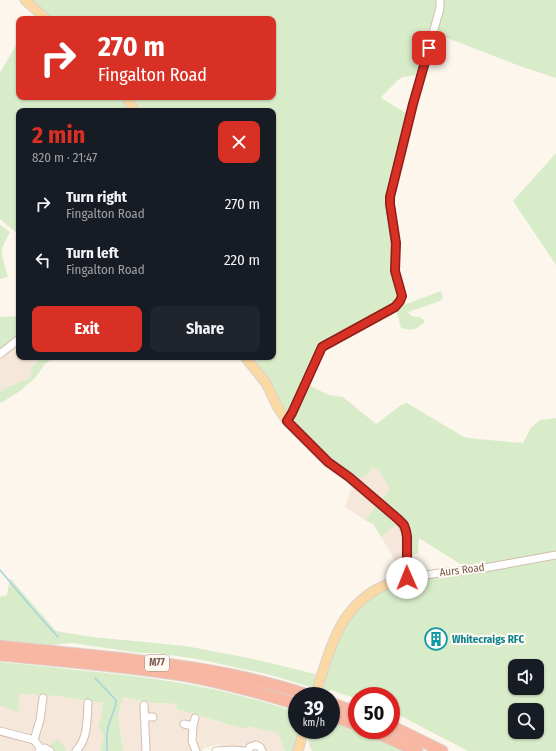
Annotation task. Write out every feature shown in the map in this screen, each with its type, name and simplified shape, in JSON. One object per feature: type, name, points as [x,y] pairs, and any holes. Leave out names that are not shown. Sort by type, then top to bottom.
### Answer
[{"type":"highway","name":"M77","points":[[0,646],[183,666],[247,678],[288,690]]},
{"type":"highway","name":"M77","points":[[0,655],[188,676],[234,686],[288,701]]},
{"type":"highway","points":[[400,730],[442,751]]},
{"type":"highway","points":[[391,739],[417,751]]},
{"type":"main road","points":[[25,0],[43,16]]},
{"type":"main road","points":[[247,360],[266,383],[277,406],[287,421],[328,462],[349,477],[404,525],[407,537],[407,578]]},
{"type":"main road","name":"Aurs Road","points":[[318,687],[332,642],[348,615],[364,598],[375,591],[391,583],[407,578]]},
{"type":"main road","points":[[298,751],[301,739]]},
{"type":"main road","points":[[303,739],[304,751]]},
{"type":"street","points":[[287,421],[322,347],[395,307],[402,296],[395,271],[396,243],[390,197],[413,104],[440,8],[440,0]]},
{"type":"street","points":[[0,354],[16,341]]},
{"type":"street","name":"Aurs Road","points":[[407,578],[479,569],[556,555]]},
{"type":"street","points":[[34,740],[42,726],[43,698]]},
{"type":"street","points":[[76,751],[84,739],[88,703]]},
{"type":"street","points":[[144,705],[146,751]]},
{"type":"street","points":[[144,717],[153,717]]},
{"type":"street","points":[[195,718],[192,741],[196,751]]},
{"type":"street","points":[[86,722],[95,722]]},
{"type":"street","points":[[184,724],[193,726]]},
{"type":"street","points":[[0,731],[34,740],[40,750],[45,748],[50,751]]},
{"type":"street","points":[[248,751],[252,745],[260,747],[262,751]]},
{"type":"street","points":[[216,751],[244,751]]},
{"type":"shaded area","points":[[16,346],[16,360],[38,361],[34,364],[32,374],[28,379],[20,381],[12,386],[10,385],[0,392],[0,359]]},
{"type":"shaded area","points":[[373,467],[379,470],[390,490],[381,500],[358,480],[368,474]]},
{"type":"shaded area","points":[[352,486],[376,506],[365,520],[345,507]]},
{"type":"shaded area","points":[[396,525],[404,537],[403,562],[396,562],[381,537]]},
{"type":"shaded area","points":[[19,694],[57,696],[104,703],[104,735],[100,751],[0,751],[0,706],[18,711]]},
{"type":"shaded area","points":[[122,697],[142,701],[143,751],[123,751],[118,715]]},
{"type":"shaded area","points":[[147,702],[177,704],[176,709],[193,713],[192,719],[187,728],[189,731],[188,739],[192,751],[148,751],[148,724],[149,722],[155,720],[155,714],[147,712]]},
{"type":"shaded area","points":[[200,715],[246,729],[248,726],[278,733],[285,751],[265,751],[246,747],[221,746],[219,744],[204,748],[200,751],[197,746],[198,744],[195,727],[197,726]]},
{"type":"green space","points":[[29,0],[436,0],[434,15],[418,75],[403,77],[398,80],[381,98],[406,113],[390,182],[399,296],[395,304],[321,344],[291,411],[288,413],[285,412],[249,360],[276,360],[276,108],[136,108],[132,100],[276,100],[276,16],[47,16]]},
{"type":"green space","points":[[442,0],[556,0],[556,78],[525,68],[437,34],[443,7]]},
{"type":"green space","points":[[16,45],[16,100],[124,100],[128,108],[16,108],[16,232],[0,219],[0,73]]},
{"type":"green space","points":[[556,153],[556,265],[513,201]]},
{"type":"green space","points":[[0,225],[10,232],[2,248],[2,256],[8,277],[0,279]]},
{"type":"green space","points":[[441,291],[443,297],[440,301],[408,312],[411,316],[422,318],[425,322],[414,329],[401,328],[396,309]]},
{"type":"green space","points":[[16,316],[16,338],[0,351],[0,317]]},
{"type":"green space","points":[[50,360],[45,364],[35,378],[20,391],[1,403],[0,392],[10,385],[12,386],[20,381],[28,379],[32,374],[30,368],[38,361]]},
{"type":"green space","points":[[308,385],[329,395],[343,397],[376,424],[401,405],[407,403],[464,437],[477,439],[523,443],[530,429],[540,420],[556,418],[556,552],[483,564],[478,563],[465,567],[419,538],[418,554],[411,555],[410,528],[381,500],[390,490],[379,470],[373,467],[368,474],[358,480],[335,463],[292,421]]},
{"type":"green space","points":[[376,506],[396,525],[381,537],[373,524],[365,520]]},
{"type":"green space","points":[[556,555],[556,751],[468,751],[400,716],[400,687],[348,687],[348,696],[340,693],[340,687],[318,687],[327,660],[353,608],[395,582]]},
{"type":"green space","points":[[10,578],[56,631],[92,637],[186,646],[258,660],[315,674],[316,679],[314,687],[267,674],[197,659],[156,653],[139,653],[73,643],[49,645],[0,640],[0,597],[7,595]]},
{"type":"green space","points":[[0,662],[152,678],[222,691],[288,709],[288,739],[297,739],[293,751],[285,751],[278,733],[248,726],[246,729],[228,724],[176,709],[177,704],[152,703],[123,697],[118,715],[123,751],[100,751],[104,735],[97,725],[101,720],[103,703],[57,696],[20,694],[18,712],[0,706]]},
{"type":"green space","points":[[340,724],[348,727],[348,739],[379,739],[406,751],[312,751],[308,739],[340,739]]},
{"type":"green space","points":[[58,739],[66,749],[65,751],[54,751],[50,745]]},
{"type":"waterway","points":[[0,570],[58,637]]},
{"type":"waterway","points":[[95,678],[116,700],[107,731],[107,751]]},
{"type":"place","name":"Whitecraigs RFC","points":[[436,639]]},
{"type":"route","points":[[407,578],[407,537],[404,525],[349,477],[328,462],[287,421],[322,347],[395,307],[402,296],[395,271],[396,243],[390,197],[413,104],[429,48]]}]
